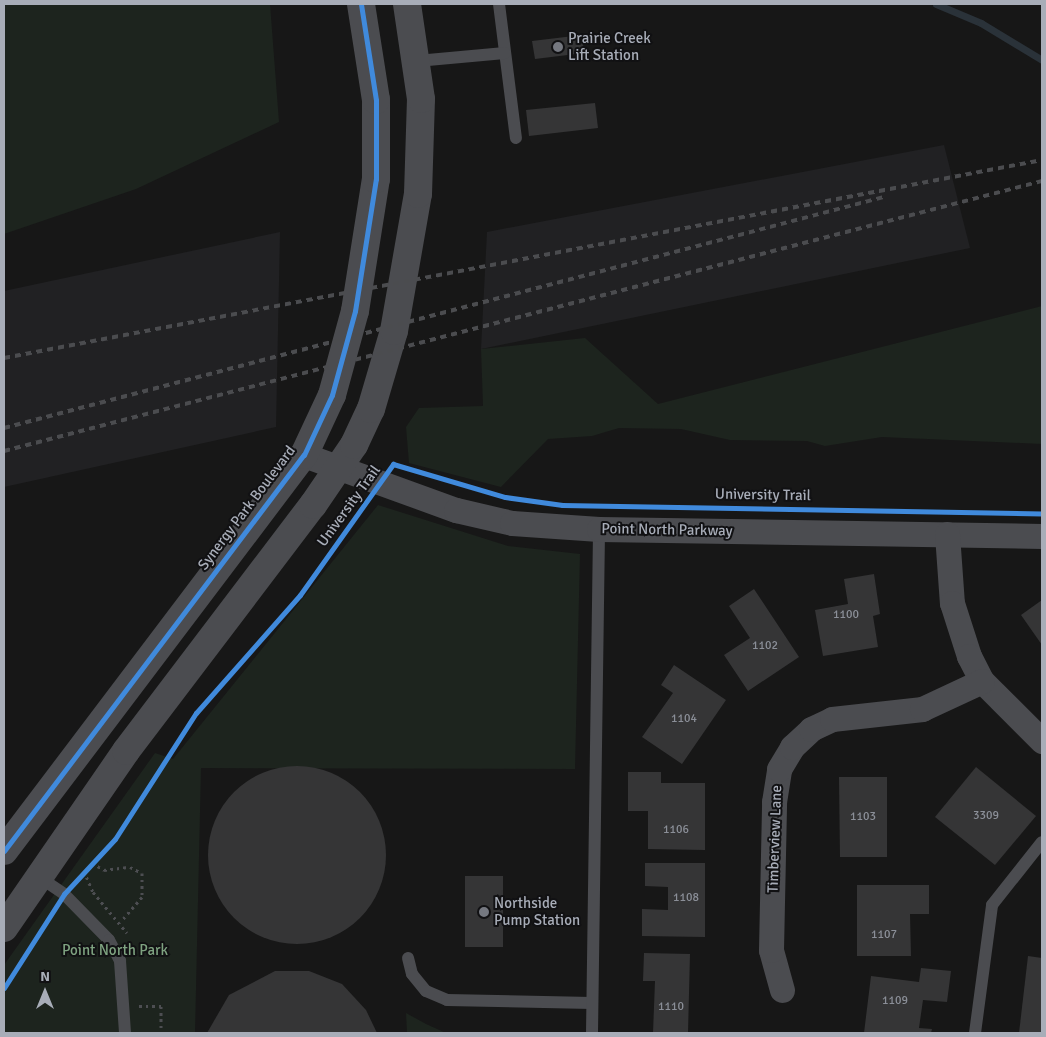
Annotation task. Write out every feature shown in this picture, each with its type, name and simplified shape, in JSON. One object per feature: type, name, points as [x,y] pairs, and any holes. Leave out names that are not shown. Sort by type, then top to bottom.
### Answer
[{"type":"street","name":"Synergy Park Boulevard","points":[[4,852],[304,455],[340,369],[355,311],[376,179],[376,100],[361,4]]},
{"type":"street","points":[[4,928],[126,751],[338,468],[370,409],[394,332],[418,194],[422,139],[417,61],[407,4]]},
{"type":"street","name":"Point North Parkway","points":[[304,455],[456,510],[512,523],[600,529],[1042,536]]},
{"type":"street","points":[[947,534],[952,603],[982,681],[1042,741]]},
{"type":"street","name":"Timberview Lane","points":[[782,990],[771,950],[774,802],[779,769],[792,747],[811,728],[832,719],[922,709],[982,681]]},
{"type":"street","points":[[4,852],[39,877]]},
{"type":"lane","points":[[499,4],[516,138]]},
{"type":"lane","points":[[417,61],[505,53]]},
{"type":"lane","points":[[592,1033],[600,529]]},
{"type":"lane","points":[[975,1033],[992,905],[1042,842]]},
{"type":"lane","points":[[39,877],[64,894],[98,926],[120,961],[125,1033]]},
{"type":"lane","points":[[408,958],[412,974],[426,991],[447,1000],[592,1003]]},
{"type":"path","points":[[64,894],[98,857]]},
{"type":"path","points":[[92,863],[104,870],[130,867],[142,873],[142,897],[121,921]]},
{"type":"shaded area","points":[[944,145],[970,248],[481,349],[487,232]]},
{"type":"shaded area","points":[[280,232],[276,427],[4,487],[4,291]]},
{"type":"green space","points":[[4,4],[270,4],[279,122],[136,189],[4,234]]},
{"type":"green space","points":[[1042,306],[1042,444],[882,437],[825,446],[807,441],[730,440],[681,429],[619,428],[592,436],[548,439],[501,487],[409,463],[406,427],[419,408],[483,406],[481,349],[585,338],[658,404]]},
{"type":"green space","name":"Point North Park","points":[[378,505],[508,546],[580,554],[575,769],[201,768],[195,1033],[4,1033],[4,965],[155,753],[173,759]]},
{"type":"green space","points":[[406,1013],[426,1024],[446,1033],[407,1033]]},
{"type":"building","name":"Prairie Creek Lift Station","points":[[582,35],[584,53],[535,59],[532,41]]},
{"type":"building","points":[[595,103],[598,128],[529,136],[526,110]]},
{"type":"building","points":[[874,574],[880,614],[873,616],[878,647],[823,656],[815,610],[848,604],[844,579]]},
{"type":"building","points":[[754,589],[799,657],[748,691],[724,655],[750,638],[729,606]]},
{"type":"building","points":[[1042,600],[1042,645],[1021,615]]},
{"type":"building","points":[[674,665],[726,700],[682,764],[642,737],[673,693],[661,685]]},
{"type":"building","points":[[297,766],[331,773],[346,781],[360,792],[371,806],[379,821],[386,855],[379,889],[371,904],[360,918],[346,929],[331,937],[297,944],[263,937],[248,929],[234,918],[223,904],[215,889],[208,855],[215,821],[223,806],[234,792],[248,781],[263,773]]},
{"type":"building","points":[[976,767],[1036,816],[995,865],[935,817]]},
{"type":"building","points":[[628,772],[661,772],[661,783],[705,783],[705,850],[648,849],[648,811],[628,811]]},
{"type":"building","points":[[839,777],[887,777],[887,857],[840,857]]},
{"type":"building","points":[[645,863],[705,863],[705,937],[642,936],[642,909],[668,910],[668,887],[645,886]]},
{"type":"building","name":"Northside Pump Station","points":[[465,876],[503,876],[503,947],[465,947]]},
{"type":"building","points":[[857,885],[929,885],[929,914],[910,914],[911,956],[857,956]]},
{"type":"building","points":[[644,953],[690,954],[688,1033],[653,1033],[655,981],[643,981]]},
{"type":"building","points":[[1028,956],[1042,958],[1042,1033],[1019,1033]]},
{"type":"building","points":[[921,968],[951,971],[947,1002],[923,1000],[919,1028],[932,1029],[931,1033],[864,1033],[871,976],[919,982]]},
{"type":"building","points":[[275,971],[309,971],[342,984],[366,1010],[377,1033],[207,1033],[229,995]]},
{"type":"waterway","points":[[936,4],[981,23],[1042,60]]},
{"type":"railway","points":[[4,358],[1042,160]]},
{"type":"railway","points":[[4,451],[1042,181]]},
{"type":"railway","points":[[4,428],[884,197]]},
{"type":"cycle path","points":[[4,851],[304,455],[332,395],[355,311],[376,179],[376,100],[361,4]]},
{"type":"cycle path","name":"University Trail","points":[[4,988],[64,894],[115,839],[196,713],[300,595],[393,464],[505,497],[562,505],[1042,513]]},
{"type":"place","name":"Prairie Creek Lift Station","points":[[558,47]]},
{"type":"place","name":"Northside Pump Station","points":[[484,912]]}]
